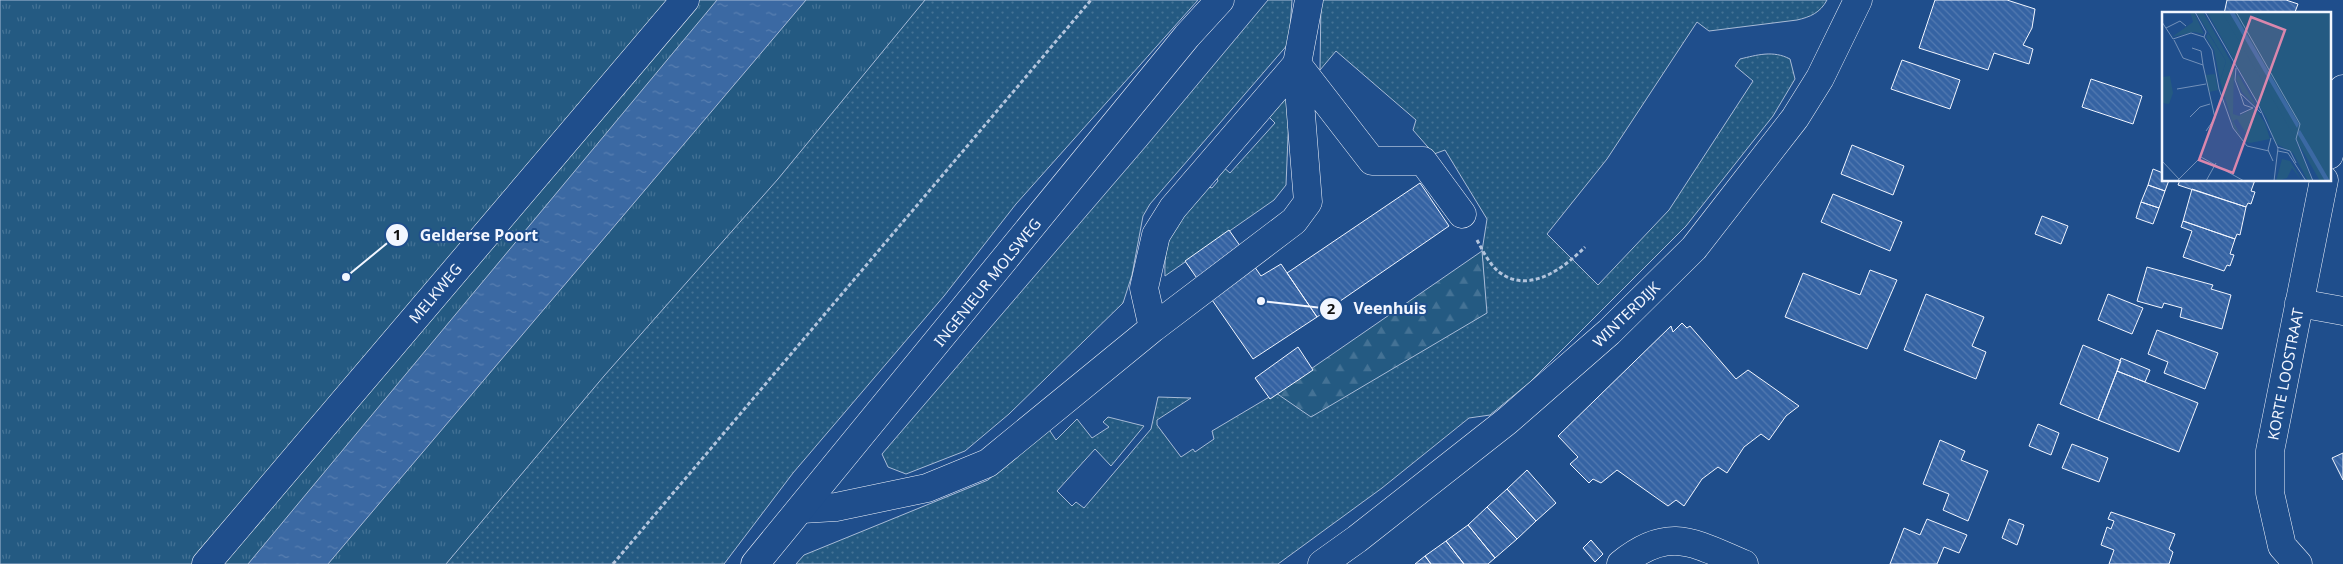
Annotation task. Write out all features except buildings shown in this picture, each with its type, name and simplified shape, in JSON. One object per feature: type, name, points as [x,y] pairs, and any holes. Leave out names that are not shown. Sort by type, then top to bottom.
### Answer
[{"type":"street","name":"MELKWEG","points":[[206,564],[685,0]]},
{"type":"street","name":"INGENIEUR MOLSWEG","points":[[755,564],[802,509],[1181,44],[1220,0]]},
{"type":"street","points":[[802,509],[836,507],[927,488],[988,463],[1153,328],[1294,221],[1308,202],[1297,64],[1309,0]]},
{"type":"street","name":"WINTERDIJK","points":[[1322,564],[1357,539],[1514,415],[1609,332],[1694,248],[1795,118],[1820,78],[1858,0]]},
{"type":"street","points":[[1153,328],[1144,288],[1156,235],[1173,208],[1297,64]]},
{"type":"street","points":[[1297,64],[1372,160],[1423,161],[1462,214]]},
{"type":"street","points":[[2330,151],[2343,89]]},
{"type":"street","name":"KORTE LOOSTRAAT","points":[[2298,564],[2282,546],[2270,493],[2270,451],[2324,181]]},
{"type":"street","points":[[2299,303],[2343,311]]},
{"type":"street","points":[[1621,564],[1639,550],[1666,540],[1691,542],[1744,564]]},
{"type":"path","points":[[613,564],[1091,0]]},
{"type":"path","points":[[1462,214],[1488,259],[1500,272],[1513,279],[1544,278],[1560,270],[1585,247]]},
{"type":"green space","points":[[0,0],[925,0],[778,179],[604,376],[446,564],[0,564]]},
{"type":"green space","points":[[806,0],[1198,0],[1016,204],[944,296],[793,473],[724,564],[328,564]]},
{"type":"green space","points":[[1268,0],[1292,0],[1289,43],[1150,204],[1143,216],[1132,275],[1123,303],[1009,414],[965,451],[906,474],[888,467],[882,454],[1147,145]]},
{"type":"green space","points":[[1321,0],[1827,0],[1814,14],[1797,20],[1709,31],[1697,22],[1607,159],[1547,234],[1598,285],[1669,210],[1753,81],[1735,66],[1740,59],[1771,54],[1790,59],[1795,79],[1773,116],[1686,226],[1530,382],[1490,415],[1469,418],[1382,488],[1278,564],[796,564],[804,555],[988,480],[1048,428],[1056,440],[1077,419],[1092,438],[1109,427],[1103,422],[1108,417],[1144,426],[1111,466],[1095,449],[1057,491],[1072,506],[1076,502],[1084,508],[1151,429],[1158,397],[1191,398],[1157,420],[1157,425],[1181,457],[1193,449],[1195,452],[1214,439],[1212,431],[1276,393],[1486,313],[1482,251],[1487,219],[1445,150],[1434,154],[1413,130],[1416,120],[1336,51],[1320,70]]},
{"type":"green space","points":[[1290,89],[1286,185],[1274,200],[1165,276],[1167,248],[1170,237],[1181,217],[1205,186],[1212,188],[1218,181],[1216,176],[1222,166],[1230,173],[1275,123],[1268,116]]},
{"type":"green space","points":[[1482,251],[1487,313],[1311,417],[1276,393]]},
{"type":"water","points":[[717,0],[806,0],[328,564],[248,564]]},
{"type":"place","name":"Gelderse Poort","points":[[346,277]]},
{"type":"place","name":"Veenhuis","points":[[1261,301]]}]
